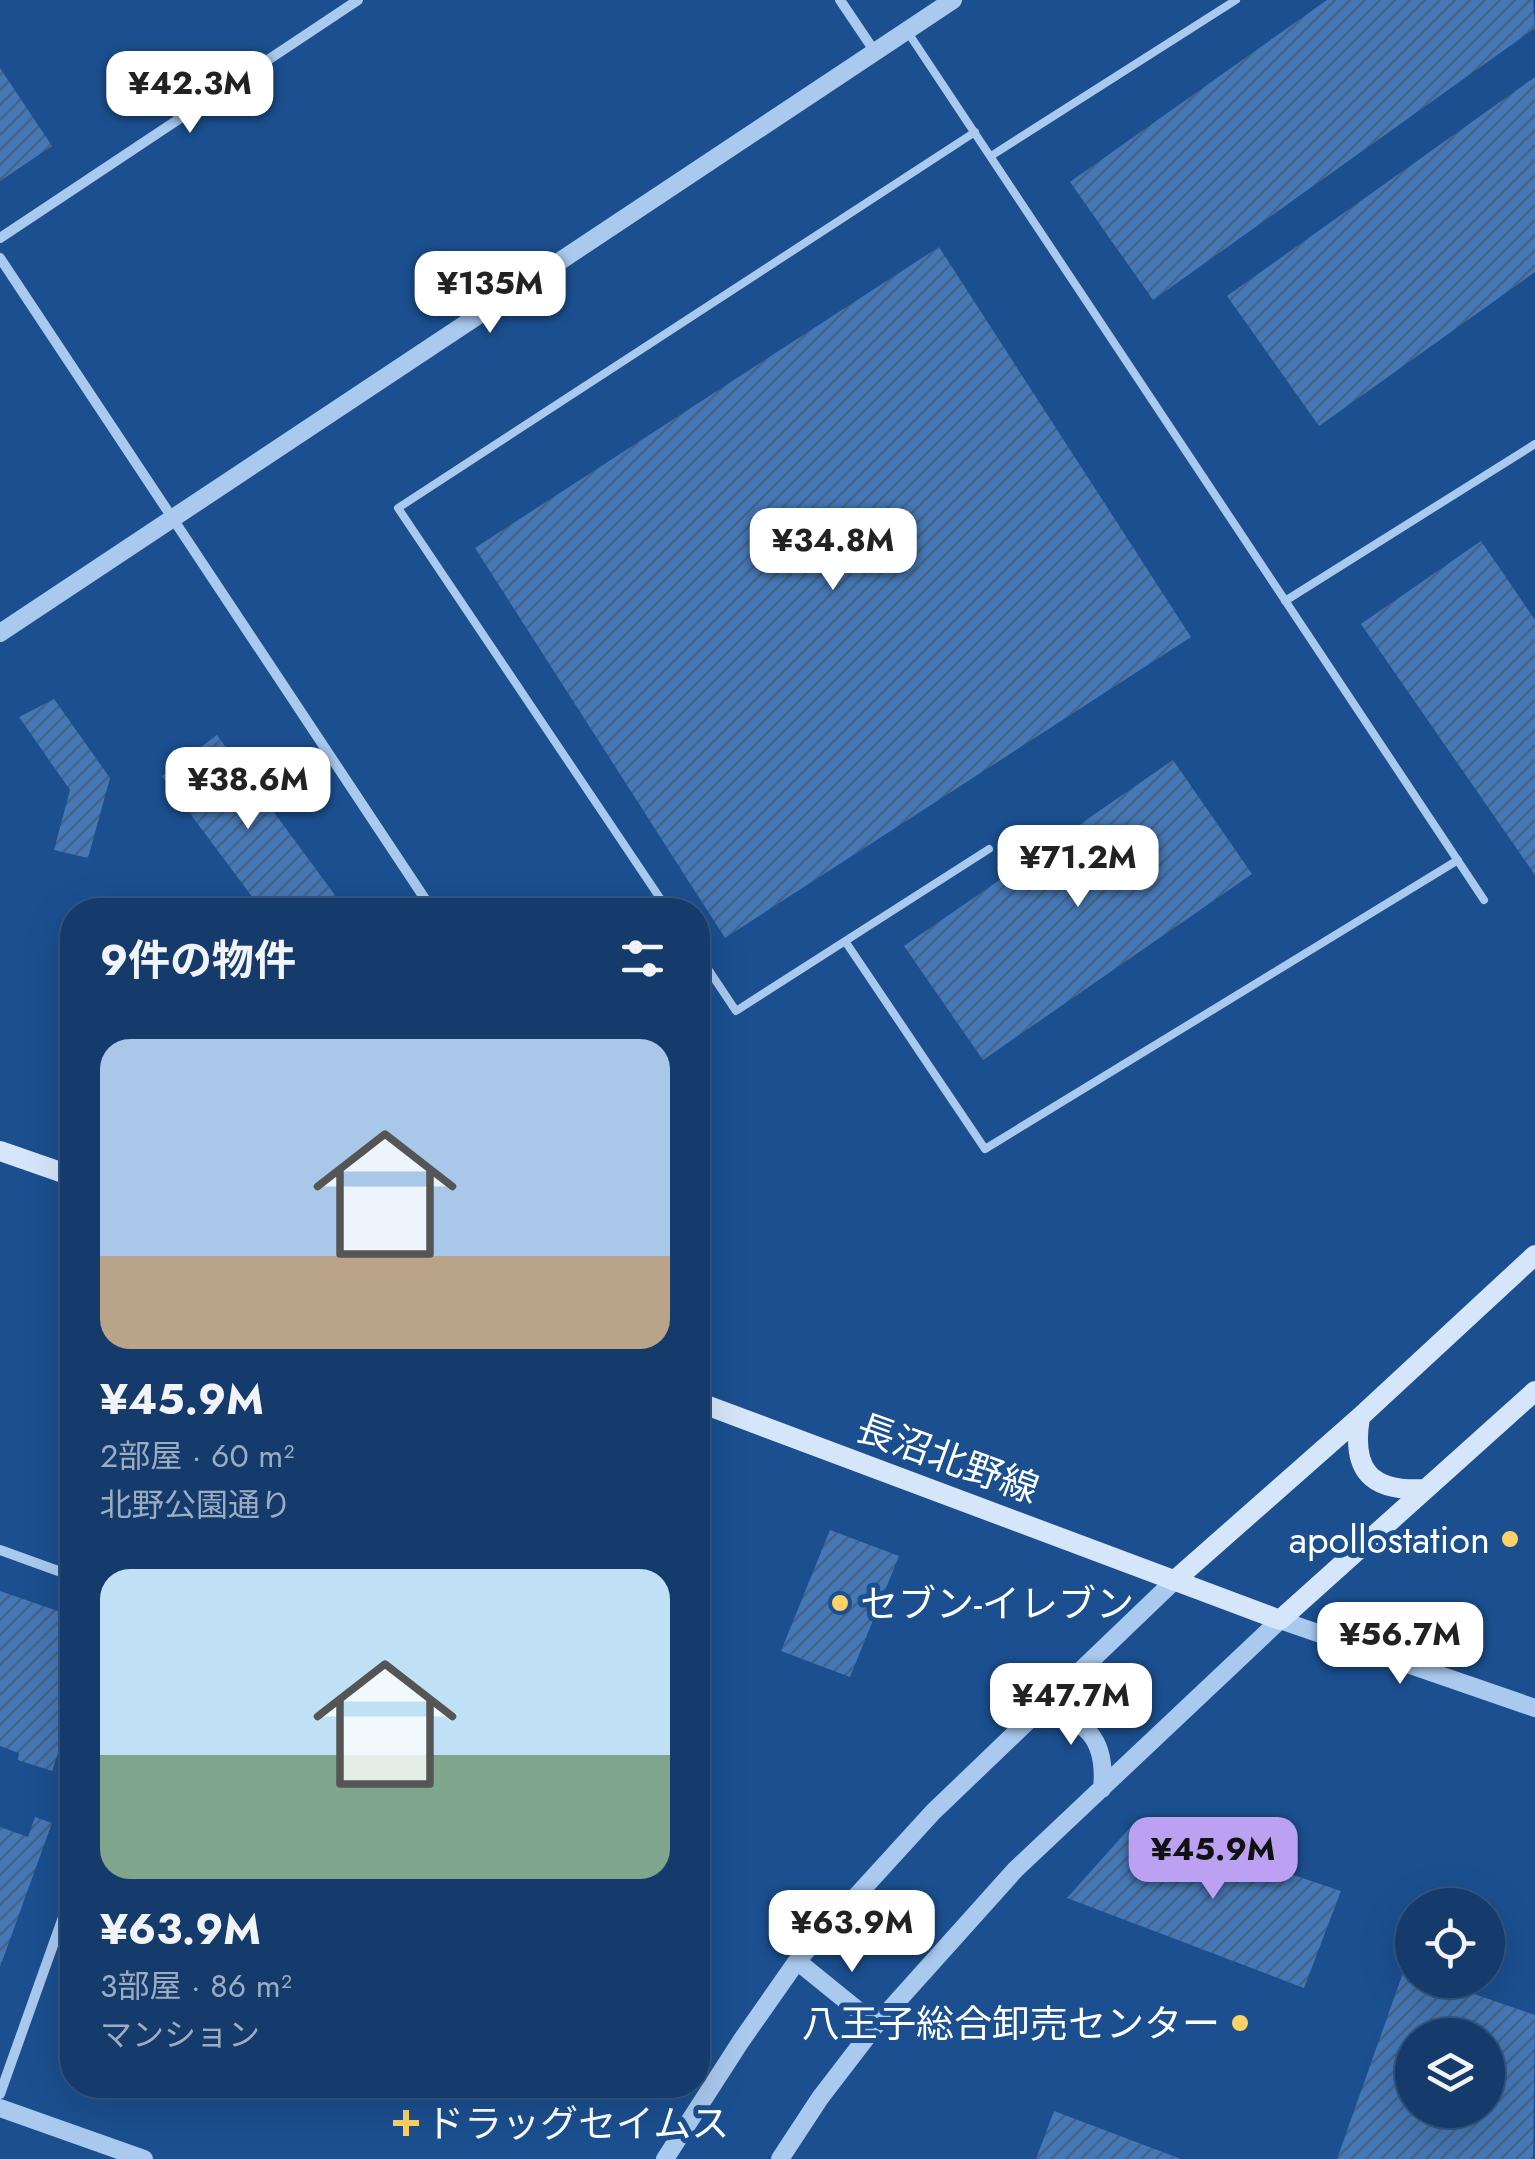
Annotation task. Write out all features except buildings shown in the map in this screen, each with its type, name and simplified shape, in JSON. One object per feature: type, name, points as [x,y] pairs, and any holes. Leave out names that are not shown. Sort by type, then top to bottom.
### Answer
[{"type":"main road","points":[[0,1150],[60,1172]]},
{"type":"main road","points":[[1174,1580],[1360,1417],[1535,1255]]},
{"type":"main road","points":[[1280,1620],[1535,1391]]},
{"type":"main road","name":"長沼北野線","points":[[710,1406],[1280,1620]]},
{"type":"main road","points":[[1360,1417],[1355,1446],[1361,1465],[1376,1480],[1399,1490],[1425,1489]]},
{"type":"street","points":[[0,238],[358,0]]},
{"type":"street","points":[[840,0],[875,52]]},
{"type":"street","points":[[0,633],[953,0]]},
{"type":"street","points":[[0,258],[425,898]]},
{"type":"street","points":[[0,1550],[60,1572]]},
{"type":"street","points":[[710,2089],[797,1962],[932,1812],[1174,1580]]},
{"type":"street","points":[[780,2159],[820,2098],[876,2025],[1015,1870],[1280,1620],[1535,1708]]},
{"type":"street","points":[[1038,1711],[1065,1714],[1086,1728],[1100,1748],[1102,1788]]},
{"type":"street","points":[[0,2094],[60,1926]]},
{"type":"street","points":[[797,1962],[876,2025]]},
{"type":"street","points":[[665,2159],[704,2098]]},
{"type":"street","points":[[0,2108],[144,2159]]},
{"type":"lane","points":[[991,156],[1236,0]]},
{"type":"lane","points":[[907,30],[1484,900]]},
{"type":"lane","points":[[660,898],[398,508],[974,132]]},
{"type":"lane","points":[[1284,601],[1535,444]]},
{"type":"lane","points":[[710,972],[736,1011],[989,849]]},
{"type":"lane","points":[[846,941],[985,1150],[1458,860]]},
{"type":"place","name":"apollostation","points":[[1510,1539]]},
{"type":"place","name":"セブン-イレブン","points":[[840,1603]]},
{"type":"place","name":"八王子総合卸売センター","points":[[1240,2023]]},
{"type":"place","name":"ドラッグセイムス","points":[[406,2123]]}]
